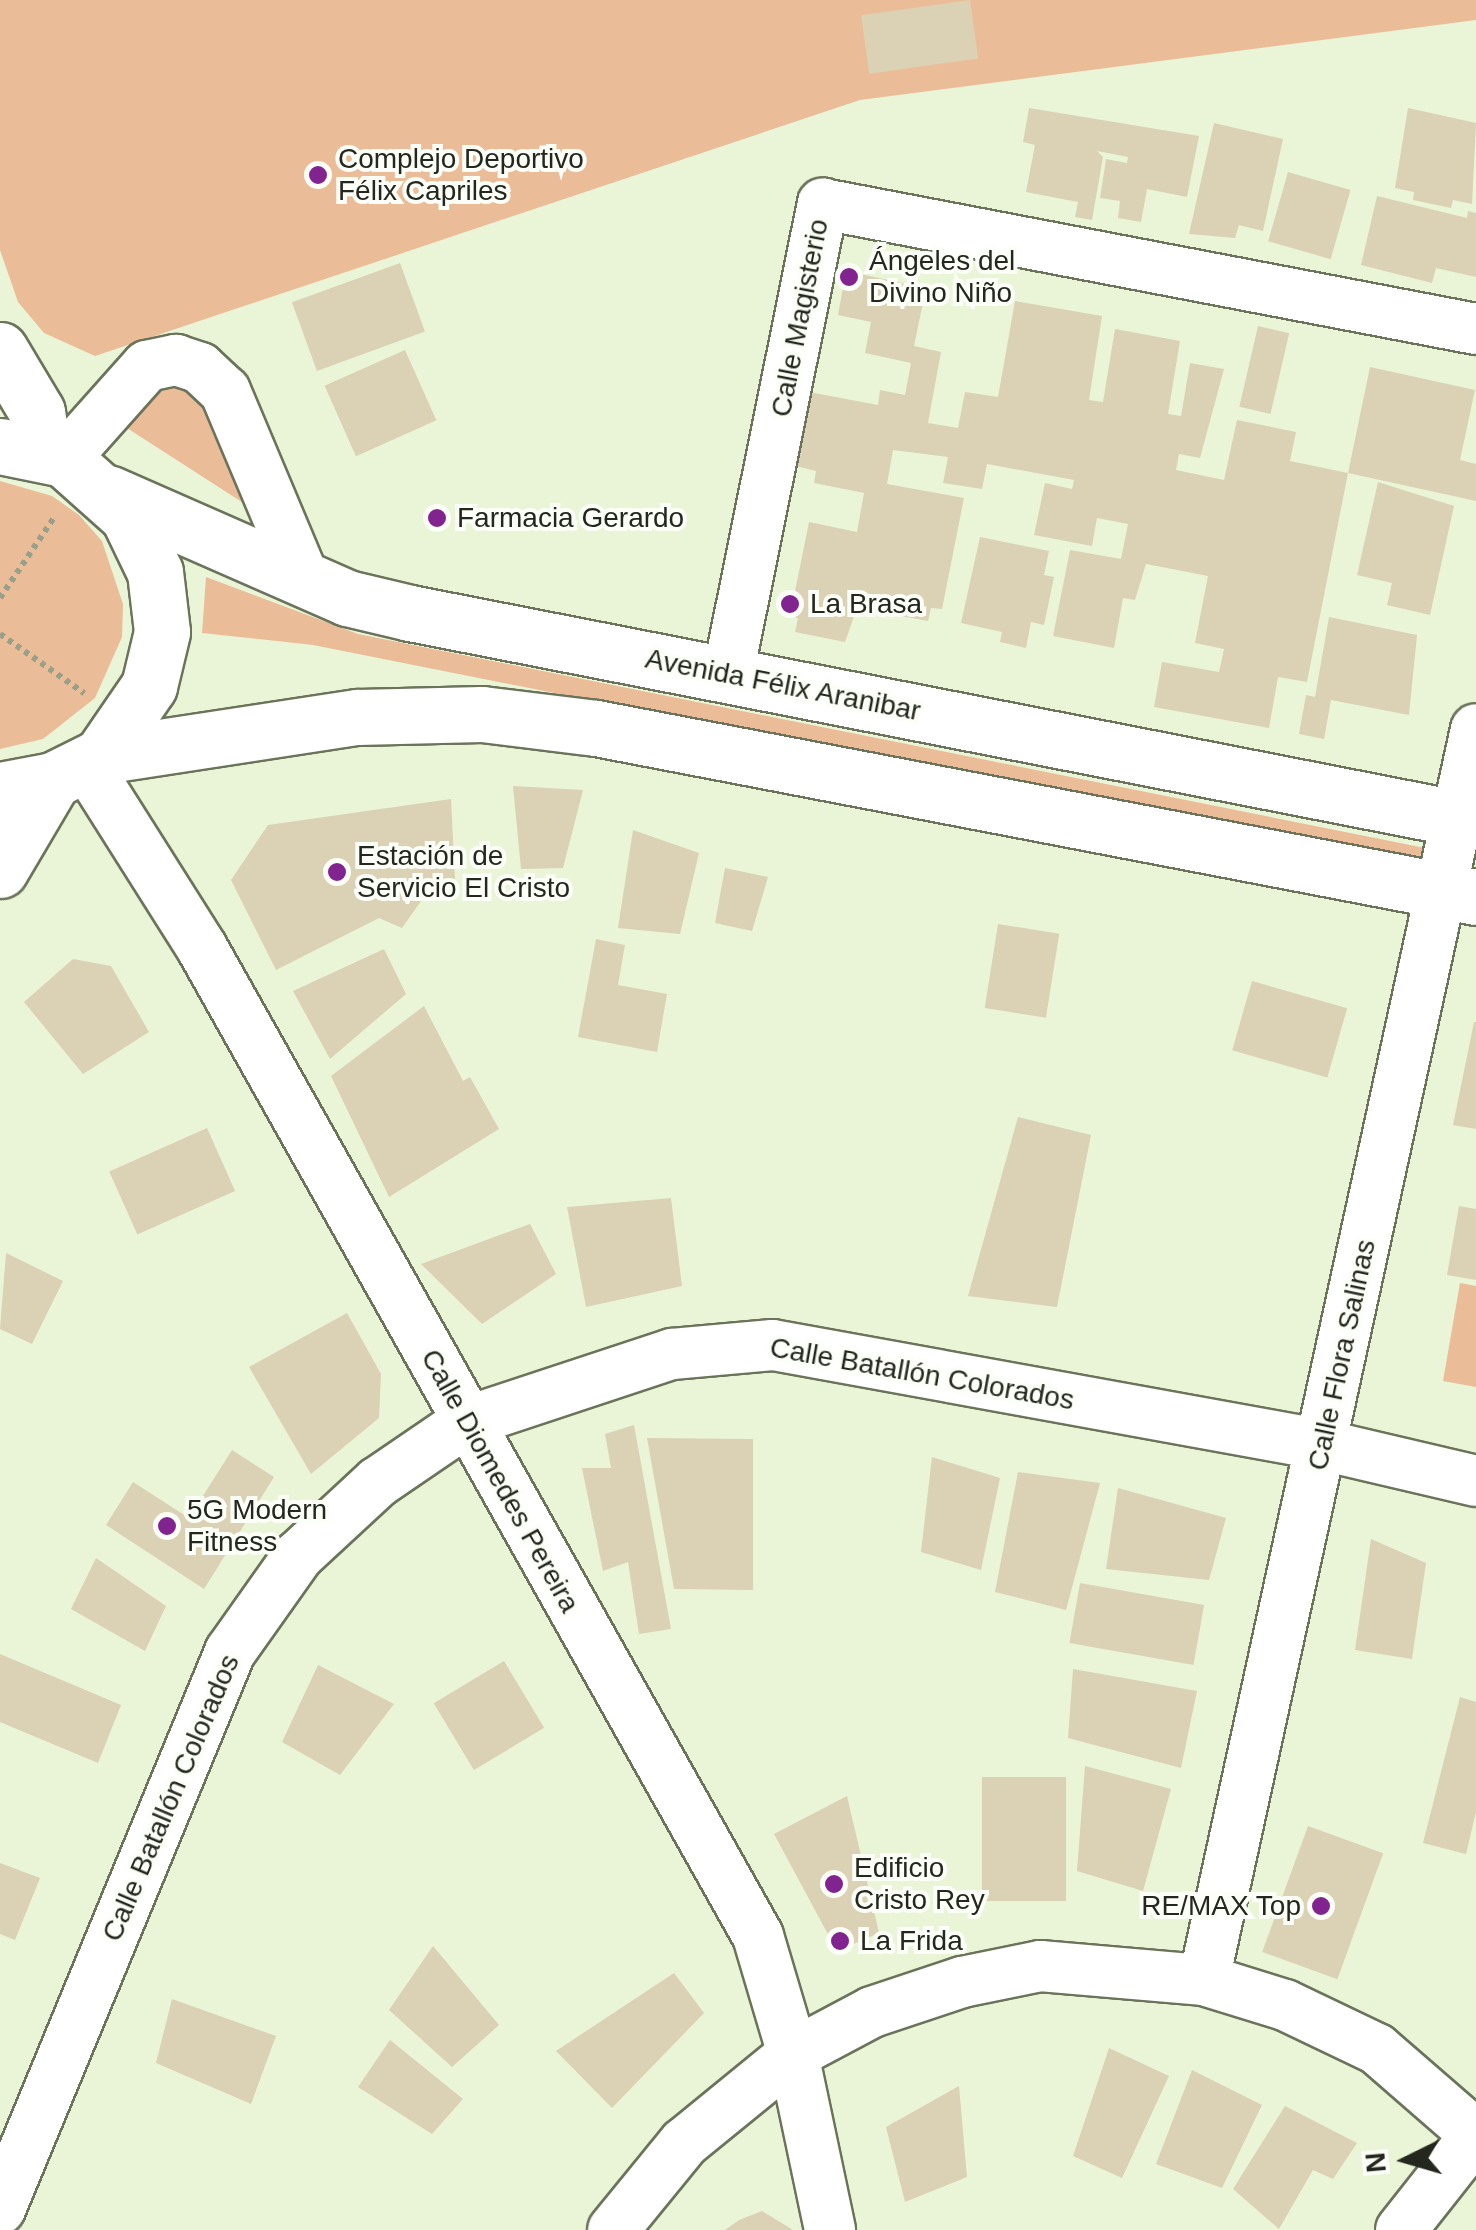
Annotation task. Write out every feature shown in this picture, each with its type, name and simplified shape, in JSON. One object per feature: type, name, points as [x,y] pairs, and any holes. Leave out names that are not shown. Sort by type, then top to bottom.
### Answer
[{"type":"main road","points":[[0,350],[37,412],[55,472],[144,542],[162,602],[162,632],[149,686],[0,870]]},
{"type":"main road","name":"Avenida Félix Aranibar","points":[[55,472],[305,581],[410,614],[1466,820]]},
{"type":"main road","points":[[0,790],[80,767],[357,717],[482,714],[596,728],[1459,894]]},
{"type":"street","name":"Calle Magisterio","points":[[728,674],[823,204],[1476,329]]},
{"type":"street","points":[[55,472],[147,366],[176,360],[200,368],[224,391],[305,581]]},
{"type":"street","name":"Calle Flora Salinas","points":[[1204,1980],[1323,1445],[1459,894],[1476,729]]},
{"type":"street","name":"Calle Diomedes Pereira","points":[[80,767],[202,948],[758,1936],[793,2054],[830,2230]]},
{"type":"street","name":"Calle Batallón Colorados","points":[[0,2208],[230,1652],[298,1556],[378,1482],[466,1422],[672,1354],[773,1345],[1323,1445],[1476,1481]]},
{"type":"street","points":[[613,2230],[684,2143],[793,2054],[872,2012],[962,1982],[1040,1966],[1204,1980],[1285,2004],[1377,2049],[1476,2135],[1401,2230]]},
{"type":"path","points":[[0,598],[55,472]]},
{"type":"path","points":[[0,634],[85,694]]},
{"type":"shaded area","name":"Complejo Deportivo Félix Capriles","points":[[0,0],[1476,0],[1476,20],[860,100],[95,356],[44,333],[18,302],[0,250]]},
{"type":"shaded area","points":[[189,376],[262,515],[99,410]]},
{"type":"shaded area","points":[[0,481],[52,496],[79,515],[102,541],[123,604],[122,637],[95,698],[43,739],[0,749]]},
{"type":"shaded area","points":[[206,577],[358,634],[1425,848],[1423,866],[313,645],[202,633]]},
{"type":"shaded area","points":[[1460,1283],[1476,1286],[1476,1387],[1443,1381]]},
{"type":"building","points":[[970,0],[978,58],[869,74],[861,15]]},
{"type":"building","points":[[1029,108],[1199,136],[1187,197],[1147,189],[1141,222],[1118,218],[1120,201],[1100,198],[1106,159],[1127,163],[1128,157],[1097,151],[1103,157],[1092,220],[1075,217],[1078,202],[1026,192],[1035,145],[1023,142]]},
{"type":"building","points":[[1408,108],[1476,123],[1472,204],[1453,200],[1451,208],[1413,200],[1414,192],[1395,188]]},
{"type":"building","points":[[1214,123],[1283,139],[1263,231],[1239,225],[1235,238],[1189,234]]},
{"type":"building","points":[[1288,172],[1350,190],[1331,259],[1268,241]]},
{"type":"building","points":[[1377,196],[1467,218],[1468,211],[1476,213],[1476,277],[1436,268],[1432,283],[1361,265]]},
{"type":"building","points":[[400,263],[425,332],[317,371],[292,302]]},
{"type":"building","points":[[846,271],[926,288],[914,346],[941,352],[928,423],[958,428],[965,392],[998,397],[1015,301],[1102,316],[1089,400],[1103,402],[1115,329],[1180,341],[1168,414],[1181,416],[1190,363],[1224,369],[1200,458],[1179,454],[1176,470],[1224,480],[1237,420],[1296,432],[1290,461],[1348,473],[1307,682],[1278,677],[1269,728],[1154,707],[1162,662],[1219,672],[1224,649],[1195,643],[1208,576],[1146,564],[1135,600],[1123,598],[1114,648],[1053,636],[1070,550],[1121,559],[1128,524],[1097,518],[1092,546],[1034,535],[1045,483],[1072,489],[1074,480],[987,464],[982,489],[943,483],[948,457],[893,450],[887,484],[964,498],[942,609],[931,608],[928,621],[857,608],[845,642],[795,632],[798,618],[790,616],[809,522],[857,532],[864,493],[814,483],[816,471],[796,466],[809,392],[878,405],[880,390],[905,395],[911,363],[865,353],[871,322],[838,315]]},
{"type":"building","points":[[1258,326],[1289,333],[1271,414],[1239,407]]},
{"type":"building","points":[[405,350],[436,420],[356,456],[325,386]]},
{"type":"building","points":[[1370,367],[1475,390],[1460,460],[1476,464],[1476,501],[1348,473]]},
{"type":"building","points":[[1378,482],[1454,506],[1430,615],[1387,605],[1392,583],[1357,575]]},
{"type":"building","points":[[980,537],[1049,551],[1044,575],[1054,577],[1044,625],[1031,622],[1026,648],[1000,642],[1002,632],[961,623]]},
{"type":"building","points":[[1329,617],[1417,635],[1409,715],[1331,700],[1324,739],[1299,734],[1306,695],[1315,697]]},
{"type":"building","points":[[513,786],[583,790],[563,868],[521,869]]},
{"type":"building","points":[[451,799],[455,879],[436,880],[402,928],[379,918],[276,970],[231,880],[268,825]]},
{"type":"building","points":[[633,830],[699,853],[680,934],[618,928]]},
{"type":"building","points":[[725,868],[768,877],[752,931],[715,923]]},
{"type":"building","points":[[998,924],[1059,934],[1046,1018],[985,1008]]},
{"type":"building","points":[[596,939],[625,945],[618,985],[667,994],[657,1052],[578,1037]]},
{"type":"building","points":[[384,949],[406,994],[330,1059],[293,991]]},
{"type":"building","points":[[73,959],[111,966],[149,1032],[83,1074],[24,1002]]},
{"type":"building","points":[[1252,981],[1347,1008],[1327,1077],[1232,1050]]},
{"type":"building","points":[[424,1006],[463,1081],[470,1077],[499,1129],[389,1197],[331,1076]]},
{"type":"building","points":[[1476,1022],[1476,1129],[1453,1125]]},
{"type":"building","points":[[1018,1117],[1091,1135],[1057,1307],[968,1296]]},
{"type":"building","points":[[207,1128],[235,1191],[137,1235],[109,1172]]},
{"type":"building","points":[[671,1198],[682,1286],[586,1307],[567,1207]]},
{"type":"building","points":[[1459,1206],[1476,1209],[1476,1280],[1447,1275]]},
{"type":"building","points":[[530,1224],[556,1274],[482,1324],[421,1264]]},
{"type":"building","points":[[6,1253],[63,1281],[32,1344],[0,1329]]},
{"type":"building","points":[[347,1313],[381,1374],[379,1418],[311,1474],[249,1367]]},
{"type":"building","points":[[634,1425],[671,1629],[639,1634],[628,1562],[603,1571],[582,1468],[611,1468],[605,1434]]},
{"type":"building","points":[[647,1438],[753,1439],[753,1590],[674,1589]]},
{"type":"building","points":[[232,1450],[274,1477],[204,1589],[106,1525],[133,1482],[189,1518]]},
{"type":"building","points":[[932,1457],[1000,1478],[981,1570],[921,1552]]},
{"type":"building","points":[[1018,1472],[1100,1483],[1066,1610],[995,1592]]},
{"type":"building","points":[[1118,1488],[1226,1518],[1209,1580],[1106,1569]]},
{"type":"building","points":[[1371,1539],[1426,1563],[1412,1659],[1355,1650]]},
{"type":"building","points":[[96,1558],[166,1606],[145,1651],[71,1609]]},
{"type":"building","points":[[1080,1583],[1204,1605],[1193,1665],[1069,1643]]},
{"type":"building","points":[[0,1654],[121,1705],[98,1763],[0,1722]]},
{"type":"building","points":[[504,1661],[544,1728],[474,1770],[434,1703]]},
{"type":"building","points":[[318,1665],[394,1704],[340,1775],[282,1742]]},
{"type":"building","points":[[1073,1669],[1197,1691],[1181,1768],[1068,1738]]},
{"type":"building","points":[[1460,1697],[1476,1702],[1476,1812],[1466,1854],[1423,1843]]},
{"type":"building","points":[[1085,1766],[1171,1789],[1143,1891],[1077,1871]]},
{"type":"building","points":[[982,1777],[1066,1777],[1066,1901],[982,1901]]},
{"type":"building","name":"Edificio Cristo Rey","points":[[847,1796],[879,1933],[837,1951],[774,1834]]},
{"type":"building","points":[[1308,1826],[1383,1853],[1337,1979],[1262,1952]]},
{"type":"building","points":[[0,1863],[40,1878],[15,1940],[0,1934]]},
{"type":"building","points":[[433,1946],[499,2025],[452,2067],[389,2010]]},
{"type":"building","points":[[674,1973],[704,2013],[612,2108],[556,2051]]},
{"type":"building","points":[[172,1999],[276,2036],[251,2104],[156,2063]]},
{"type":"building","points":[[390,2040],[463,2099],[432,2134],[358,2087]]},
{"type":"building","points":[[1109,2048],[1169,2076],[1122,2178],[1073,2156]]},
{"type":"building","points":[[1192,2070],[1262,2105],[1222,2188],[1156,2164]]},
{"type":"building","points":[[959,2086],[967,2177],[905,2202],[886,2127]]},
{"type":"building","points":[[1285,2106],[1357,2143],[1333,2179],[1313,2170],[1279,2229],[1233,2189]]},
{"type":"building","points":[[762,2211],[793,2230],[725,2230],[739,2220]]},
{"type":"place","name":"Complejo Deportivo Félix Capriles","points":[[318,175]]},
{"type":"place","name":"Ángeles del Divino Niño","points":[[849,277]]},
{"type":"place","name":"Farmacia Gerardo","points":[[437,518]]},
{"type":"place","name":"La Brasa","points":[[790,604]]},
{"type":"place","name":"Estación de Servicio El Cristo","points":[[337,872]]},
{"type":"place","name":"5G Modern Fitness","points":[[167,1526]]},
{"type":"place","name":"Edificio Cristo Rey","points":[[834,1884]]},
{"type":"place","name":"RE/MAX Top","points":[[1321,1906]]},
{"type":"place","name":"La Frida","points":[[840,1941]]}]
